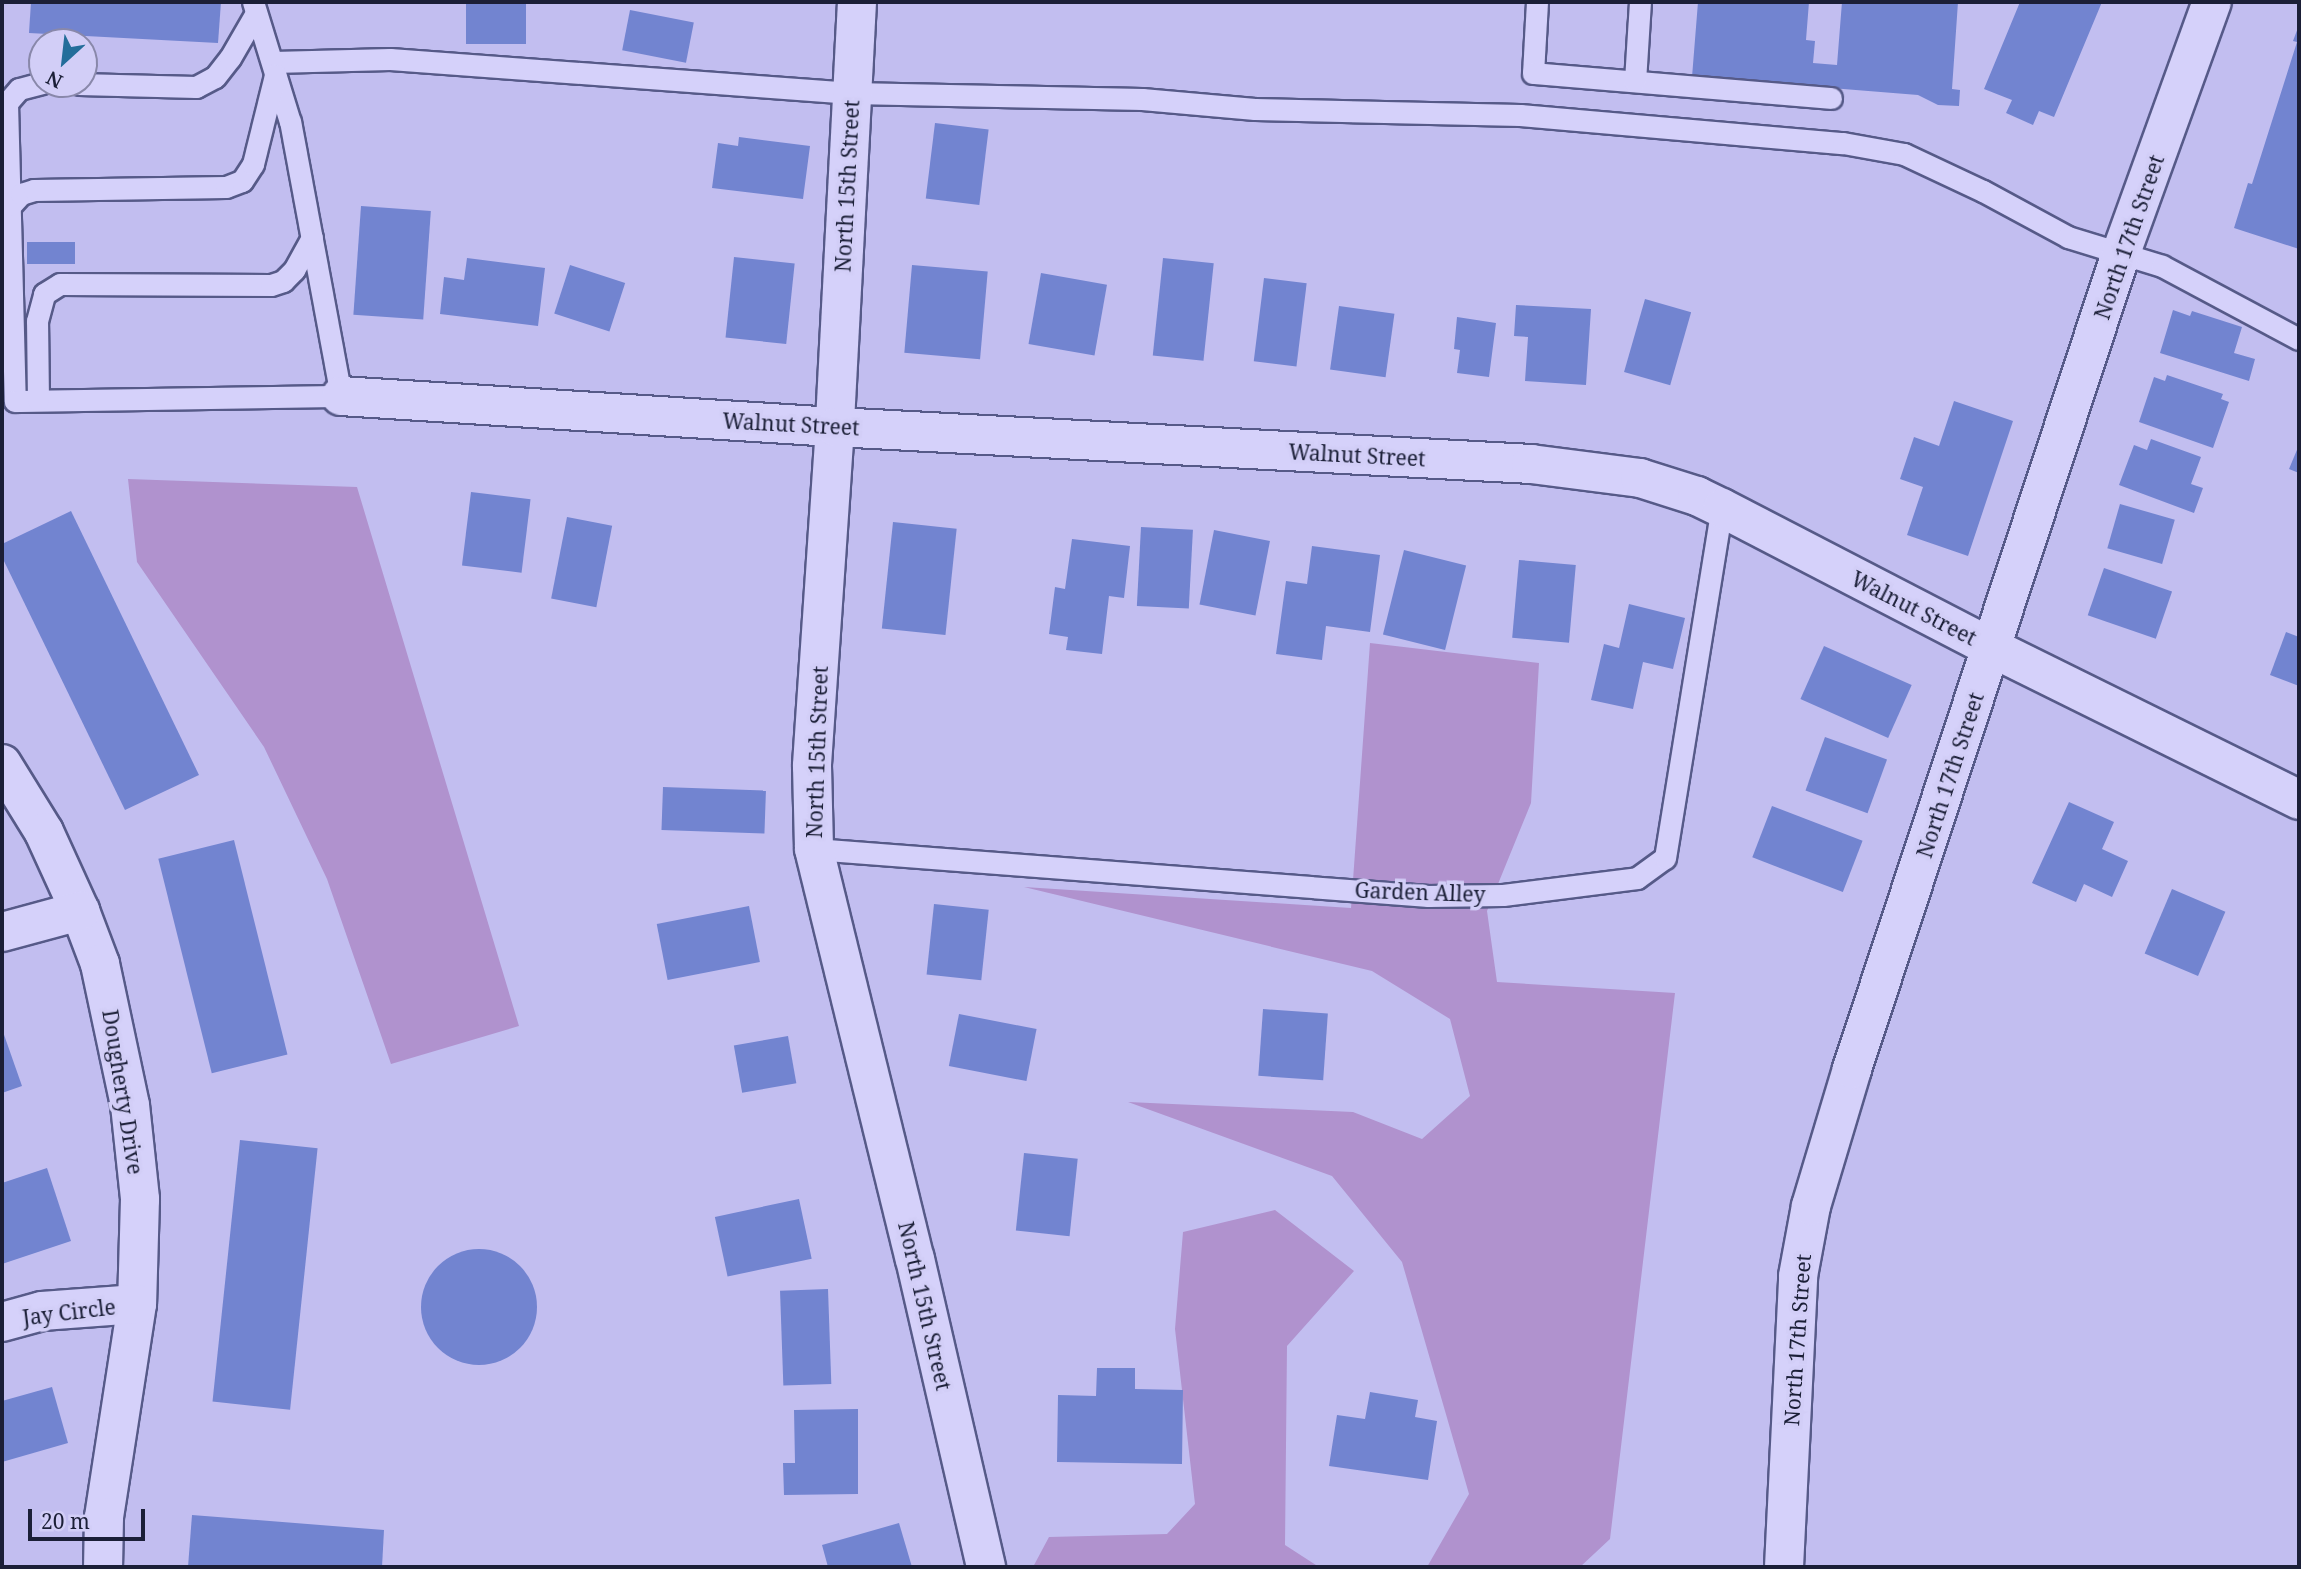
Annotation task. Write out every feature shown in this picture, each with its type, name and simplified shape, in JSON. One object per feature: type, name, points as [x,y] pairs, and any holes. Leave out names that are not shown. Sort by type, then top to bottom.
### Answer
[{"type":"street","name":"North 15th Street","points":[[857,2],[835,427],[812,766],[814,849],[915,1259],[986,1567]]},
{"type":"street","name":"North 17th Street","points":[[1784,1567],[1798,1276],[1811,1206],[1852,1069],[2121,253],[2212,2]]},
{"type":"street","name":"Walnut Street","points":[[341,396],[835,427],[1531,464],[1651,481],[1722,508],[1992,648],[2299,800]]},
{"type":"street","name":"Dougherty Drive","points":[[2,764],[44,832],[80,911],[100,964],[130,1105],[140,1199],[137,1304],[104,1517],[103,1567]]},
{"type":"street","points":[[2,932],[80,911]]},
{"type":"street","name":"Jay Circle","points":[[2,1322],[42,1311],[137,1304]]},
{"type":"lane","points":[[1537,2],[1533,73],[1831,98]]},
{"type":"lane","points":[[1635,81],[1640,2]]},
{"type":"lane","points":[[28,87],[19,89],[7,103],[15,401],[341,396],[290,122],[254,7]]},
{"type":"lane","points":[[98,84],[196,87],[215,76],[230,58],[254,7]]},
{"type":"lane","points":[[274,68],[390,59],[852,93],[1142,99],[1255,109],[1520,116],[1843,143],[1904,154],[1983,191],[2068,237],[2162,266],[2299,339]]},
{"type":"lane","points":[[11,205],[21,194],[34,190],[226,187],[242,181],[253,164],[274,68]]},
{"type":"lane","points":[[38,400],[37,321],[44,294],[60,284],[271,285],[283,281],[294,270],[312,238]]},
{"type":"lane","name":"Garden Alley","points":[[814,849],[1428,896],[1503,895],[1637,878],[1665,858],[1722,508]]},
{"type":"shaded area","points":[[128,479],[357,487],[519,1026],[391,1064],[327,879],[264,747],[137,562]]},
{"type":"shaded area","points":[[1370,643],[1539,663],[1531,803],[1487,911],[1497,982],[1675,993],[1610,1539],[1580,1567],[1427,1567],[1469,1494],[1402,1262],[1332,1176],[1128,1102],[1353,1112],[1422,1139],[1470,1096],[1450,1019],[1372,971],[1024,887],[1351,908]]},
{"type":"shaded area","points":[[1275,1210],[1354,1271],[1287,1346],[1285,1545],[1319,1567],[1033,1567],[1049,1537],[1167,1534],[1195,1504],[1175,1329],[1183,1232]]},
{"type":"building","points":[[31,2],[221,2],[218,43],[98,37],[98,28],[29,28]]},
{"type":"building","points":[[466,2],[526,2],[526,44],[466,44]]},
{"type":"building","points":[[1698,2],[1809,2],[1806,40],[1815,41],[1813,63],[1837,65],[1842,2],[1958,2],[1952,89],[1960,90],[1959,106],[1938,105],[1918,95],[1692,77]]},
{"type":"building","points":[[2020,2],[2102,2],[2054,117],[2039,111],[2033,125],[2006,113],[2012,100],[1984,89]]},
{"type":"building","points":[[630,10],[694,22],[686,63],[622,50]]},
{"type":"building","points":[[2299,25],[2299,249],[2234,228],[2248,183],[2252,184],[2297,42],[2293,41]]},
{"type":"building","points":[[935,123],[989,130],[979,205],[926,198]]},
{"type":"building","points":[[739,137],[810,146],[803,199],[712,188],[718,143],[738,146]]},
{"type":"building","points":[[361,206],[431,211],[423,320],[353,315]]},
{"type":"building","points":[[27,242],[75,242],[75,264],[27,264]]},
{"type":"building","points":[[734,257],[795,263],[786,344],[726,338]]},
{"type":"building","points":[[467,258],[545,268],[538,326],[440,314],[444,277],[464,280]]},
{"type":"building","points":[[1163,258],[1214,263],[1203,361],[1153,355]]},
{"type":"building","points":[[570,265],[625,283],[609,331],[554,314]]},
{"type":"building","points":[[912,265],[988,272],[980,359],[904,353]]},
{"type":"building","points":[[1041,273],[1107,285],[1094,356],[1028,344]]},
{"type":"building","points":[[1264,278],[1307,283],[1296,367],[1254,361]]},
{"type":"building","points":[[1645,299],[1691,312],[1670,385],[1624,372]]},
{"type":"building","points":[[1516,305],[1591,309],[1586,385],[1525,381],[1528,337],[1514,336]]},
{"type":"building","points":[[1339,306],[1394,314],[1386,377],[1330,369]]},
{"type":"building","points":[[2173,310],[2190,316],[2192,311],[2242,327],[2234,353],[2255,359],[2249,381],[2160,353]]},
{"type":"building","points":[[1457,317],[1496,323],[1489,377],[1457,373],[1460,350],[1454,349]]},
{"type":"building","points":[[2167,375],[2223,394],[2221,399],[2229,402],[2213,448],[2139,422],[2154,377],[2165,381]]},
{"type":"building","points":[[1954,401],[2013,421],[1968,556],[1907,535],[1923,487],[1900,479],[1914,437],[1939,446]]},
{"type":"building","points":[[2151,439],[2201,457],[2191,484],[2203,488],[2194,513],[2119,485],[2134,445],[2147,450]]},
{"type":"building","points":[[2299,445],[2299,473],[2289,469]]},
{"type":"building","points":[[471,492],[531,499],[522,573],[462,565]]},
{"type":"building","points":[[2120,504],[2175,520],[2162,564],[2107,548]]},
{"type":"building","points":[[71,511],[199,775],[125,810],[2,557],[2,544]]},
{"type":"building","points":[[567,517],[612,526],[596,607],[551,598]]},
{"type":"building","points":[[893,522],[957,529],[945,635],[882,628]]},
{"type":"building","points":[[1141,527],[1193,530],[1189,609],[1137,606]]},
{"type":"building","points":[[1214,530],[1270,541],[1255,615],[1199,605]]},
{"type":"building","points":[[1072,539],[1130,546],[1124,598],[1109,596],[1102,654],[1066,650],[1068,637],[1049,634],[1055,587],[1065,589]]},
{"type":"building","points":[[1312,546],[1380,555],[1370,632],[1326,626],[1322,660],[1276,654],[1286,581],[1307,584]]},
{"type":"building","points":[[1404,550],[1466,565],[1445,650],[1383,634]]},
{"type":"building","points":[[1519,560],[1576,565],[1569,643],[1512,638]]},
{"type":"building","points":[[2104,568],[2172,591],[2156,639],[2088,615]]},
{"type":"building","points":[[1629,604],[1685,618],[1673,669],[1643,662],[1633,709],[1591,700],[1604,644],[1619,648]]},
{"type":"building","points":[[2286,632],[2299,637],[2299,686],[2270,675]]},
{"type":"building","points":[[1824,646],[1912,685],[1888,738],[1800,699]]},
{"type":"building","points":[[1825,737],[1887,760],[1868,813],[1806,791]]},
{"type":"building","points":[[663,787],[766,791],[764,834],[661,830]]},
{"type":"building","points":[[2069,802],[2114,822],[2102,849],[2128,861],[2112,897],[2084,884],[2076,902],[2032,883]]},
{"type":"building","points":[[1772,806],[1863,841],[1843,892],[1752,857]]},
{"type":"building","points":[[234,840],[287,1054],[212,1073],[158,859]]},
{"type":"building","points":[[2172,889],[2225,912],[2198,976],[2145,953]]},
{"type":"building","points":[[934,904],[989,910],[981,980],[927,975]]},
{"type":"building","points":[[749,906],[760,962],[668,980],[657,924]]},
{"type":"building","points":[[1263,1009],[1328,1014],[1323,1080],[1258,1076]]},
{"type":"building","points":[[959,1014],[1037,1029],[1026,1081],[949,1066]]},
{"type":"building","points":[[2,1029],[22,1086],[2,1093]]},
{"type":"building","points":[[788,1036],[796,1083],[742,1093],[734,1046]]},
{"type":"building","points":[[240,1140],[318,1148],[290,1410],[213,1402]]},
{"type":"building","points":[[1024,1153],[1078,1159],[1070,1236],[1016,1231]]},
{"type":"building","points":[[47,1168],[71,1241],[2,1264],[2,1183]]},
{"type":"building","points":[[799,1199],[812,1259],[728,1277],[715,1217]]},
{"type":"building","points":[[479,1249],[501,1254],[520,1266],[532,1285],[537,1307],[532,1329],[520,1348],[501,1360],[479,1365],[457,1360],[438,1348],[426,1329],[421,1307],[426,1285],[438,1266],[457,1254]]},
{"type":"building","points":[[828,1289],[831,1384],[783,1386],[780,1291]]},
{"type":"building","points":[[1097,1368],[1135,1368],[1135,1389],[1183,1390],[1182,1464],[1057,1462],[1058,1395],[1096,1396]]},
{"type":"building","points":[[52,1387],[68,1443],[2,1462],[2,1401]]},
{"type":"building","points":[[1370,1392],[1418,1400],[1415,1417],[1437,1421],[1428,1480],[1329,1466],[1337,1415],[1365,1419]]},
{"type":"building","points":[[858,1409],[858,1494],[784,1495],[783,1463],[795,1463],[794,1410]]},
{"type":"building","points":[[192,1515],[384,1530],[382,1567],[188,1567]]},
{"type":"building","points":[[899,1523],[912,1567],[828,1567],[822,1545]]}]
